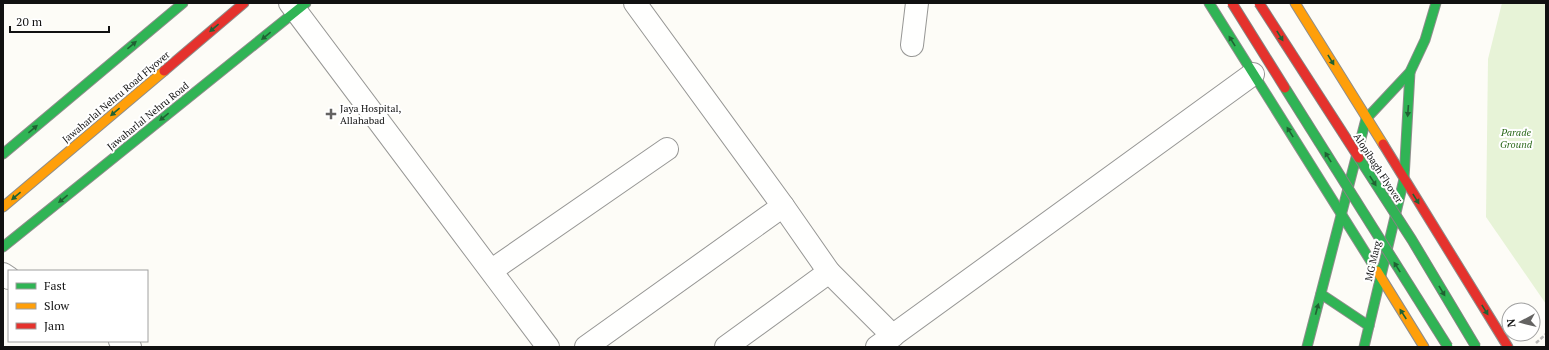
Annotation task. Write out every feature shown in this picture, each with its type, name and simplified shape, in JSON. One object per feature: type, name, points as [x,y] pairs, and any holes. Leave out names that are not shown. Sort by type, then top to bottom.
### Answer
[{"type":"main road","points":[[3,154],[183,3]]},
{"type":"main road","name":"Jawaharlal Nehru Road Flyover","points":[[3,207],[244,3]]},
{"type":"main road","points":[[1209,3],[1342,214],[1380,279],[1424,347]]},
{"type":"main road","points":[[1232,3],[1448,347]]},
{"type":"main road","name":"Alopibagh Flyover","points":[[1259,3],[1412,240],[1476,347]]},
{"type":"main road","points":[[1295,3],[1508,347]]},
{"type":"main road","points":[[1307,347],[1366,119],[1410,72],[1425,40],[1436,3]]},
{"type":"main road","name":"Jawaharlal Nehru Road","points":[[3,246],[298,6]]},
{"type":"main road","name":"MG Marg","points":[[1364,347],[1404,179],[1410,72]]},
{"type":"main road","points":[[1321,294],[1369,326]]},
{"type":"street","points":[[635,3],[783,206],[829,272],[885,341],[1253,74]]},
{"type":"street","points":[[912,45],[917,3]]},
{"type":"street","points":[[298,6],[548,347]]},
{"type":"street","points":[[492,270],[667,149]]},
{"type":"street","points":[[586,347],[783,206]]},
{"type":"street","points":[[726,347],[829,272]]},
{"type":"path","points":[[1533,347],[1546,334]]},
{"type":"green space","name":"Parade Ground","points":[[1502,3],[1546,3],[1546,304],[1486,217],[1488,59]]},
{"type":"traffic: fast","points":[[3,154],[183,3]]},
{"type":"traffic: fast","points":[[3,247],[306,3]]},
{"type":"traffic: fast","points":[[1209,3],[1377,271]]},
{"type":"traffic: fast","points":[[1307,347],[1366,119],[1410,72],[1425,40],[1436,3]]},
{"type":"traffic: fast","points":[[1364,347],[1404,179],[1410,72]]},
{"type":"traffic: fast","points":[[1285,88],[1448,347]]},
{"type":"traffic: fast","points":[[1359,158],[1412,240],[1476,347]]},
{"type":"traffic: fast","points":[[1321,294],[1369,326]]},
{"type":"traffic: slow","points":[[1295,3],[1383,144]]},
{"type":"traffic: slow","points":[[3,207],[164,71]]},
{"type":"traffic: slow","points":[[1377,271],[1424,347]]},
{"type":"traffic: jam","points":[[164,71],[244,3]]},
{"type":"traffic: jam","points":[[1232,3],[1285,88]]},
{"type":"traffic: jam","points":[[1259,3],[1359,158]]},
{"type":"traffic: jam","points":[[1383,144],[1508,347]]},
{"type":"place","name":"Jaya Hospital, Allahabad","points":[[331,114]]}]
